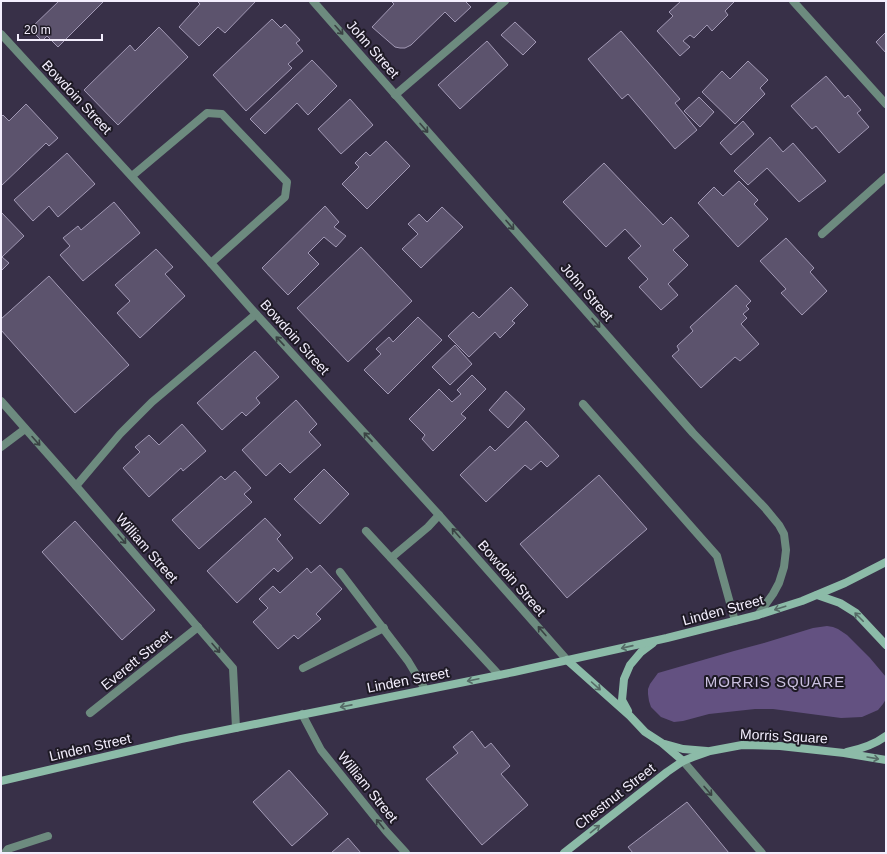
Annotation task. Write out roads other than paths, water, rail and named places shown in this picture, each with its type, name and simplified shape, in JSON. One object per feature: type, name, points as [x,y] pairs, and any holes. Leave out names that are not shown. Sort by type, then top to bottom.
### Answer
[{"type":"main road","name":"Linden Street","points":[[1,781],[181,739],[499,675],[735,621],[758,615],[817,595],[845,583],[886,562]]},
{"type":"main road","points":[[817,595],[840,603],[856,613],[886,645]]},
{"type":"main road","points":[[630,716],[622,700],[624,679],[630,665],[641,652],[657,640]]},
{"type":"main road","points":[[567,660],[630,716],[645,732],[683,761]]},
{"type":"main road","points":[[844,753],[864,748],[886,736]]},
{"type":"main road","points":[[662,744],[683,749],[710,751]]},
{"type":"main road","name":"Morris Square","points":[[683,761],[710,751],[742,745],[787,747],[844,753],[886,760]]},
{"type":"main road","name":"Chestnut Street","points":[[564,853],[654,781],[683,761]]},
{"type":"street","name":"John Street","points":[[313,1],[693,433],[765,508],[779,525],[784,534],[786,550],[784,567],[779,583],[758,615]]},
{"type":"street","points":[[395,95],[505,1]]},
{"type":"street","points":[[793,1],[886,104]]},
{"type":"street","name":"Bowdoin Street","points":[[1,34],[439,514],[567,660]]},
{"type":"street","points":[[132,176],[207,113],[222,114],[287,182],[285,197],[211,263]]},
{"type":"street","points":[[822,234],[886,177]]},
{"type":"street","points":[[76,486],[120,434],[152,402],[256,314]]},
{"type":"street","name":"William Street","points":[[1,401],[233,668],[236,728]]},
{"type":"street","points":[[584,404],[717,556],[735,621]]},
{"type":"street","points":[[2,444],[25,429]]},
{"type":"street","points":[[391,558],[428,527],[439,514]]},
{"type":"street","points":[[366,531],[499,675]]},
{"type":"street","points":[[340,572],[408,661],[425,689]]},
{"type":"street","name":"Everett Street","points":[[90,713],[198,627]]},
{"type":"street","points":[[303,668],[384,628]]},
{"type":"street","name":"William Street","points":[[302,714],[321,750],[386,831],[406,853]]},
{"type":"street","points":[[683,761],[762,853]]},
{"type":"street","points":[[5,853],[8,849],[48,836]]},
{"type":"district","name":"MORRIS SQUARE","points":[[775,681]]}]
